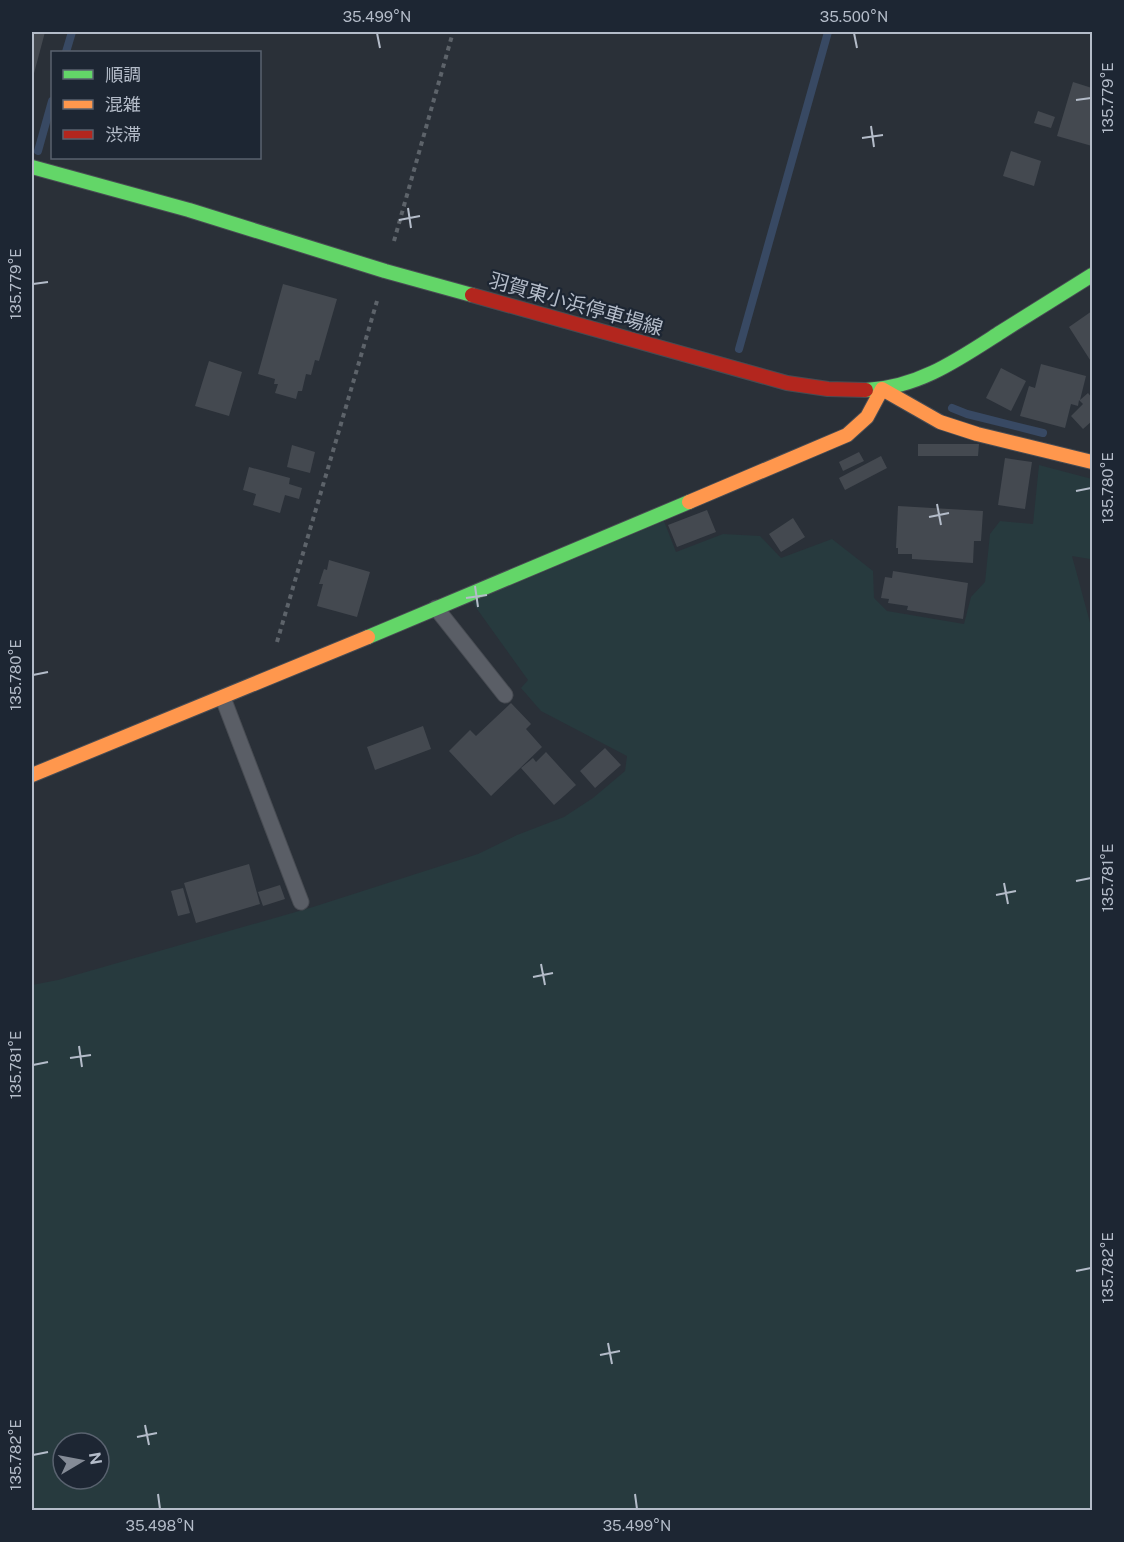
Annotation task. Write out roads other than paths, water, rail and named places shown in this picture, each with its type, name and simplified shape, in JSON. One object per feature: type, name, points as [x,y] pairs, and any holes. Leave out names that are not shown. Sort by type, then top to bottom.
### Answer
[{"type":"street","name":"羽賀東小浜停車場線","points":[[32,167],[189,210],[385,271],[787,383],[828,389],[882,389],[909,383],[942,369],[1092,275]]},
{"type":"street","points":[[32,775],[223,698],[847,435],[867,417],[882,389],[940,422],[977,434],[1092,462]]},
{"type":"lane","points":[[436,608],[505,695]]},
{"type":"lane","points":[[223,698],[301,902]]},
{"type":"waterway","points":[[66,51],[72,32]]},
{"type":"waterway","points":[[739,349],[828,32]]},
{"type":"waterway","points":[[38,151],[51,105]]},
{"type":"waterway","points":[[952,408],[967,414],[1043,433]]}]
